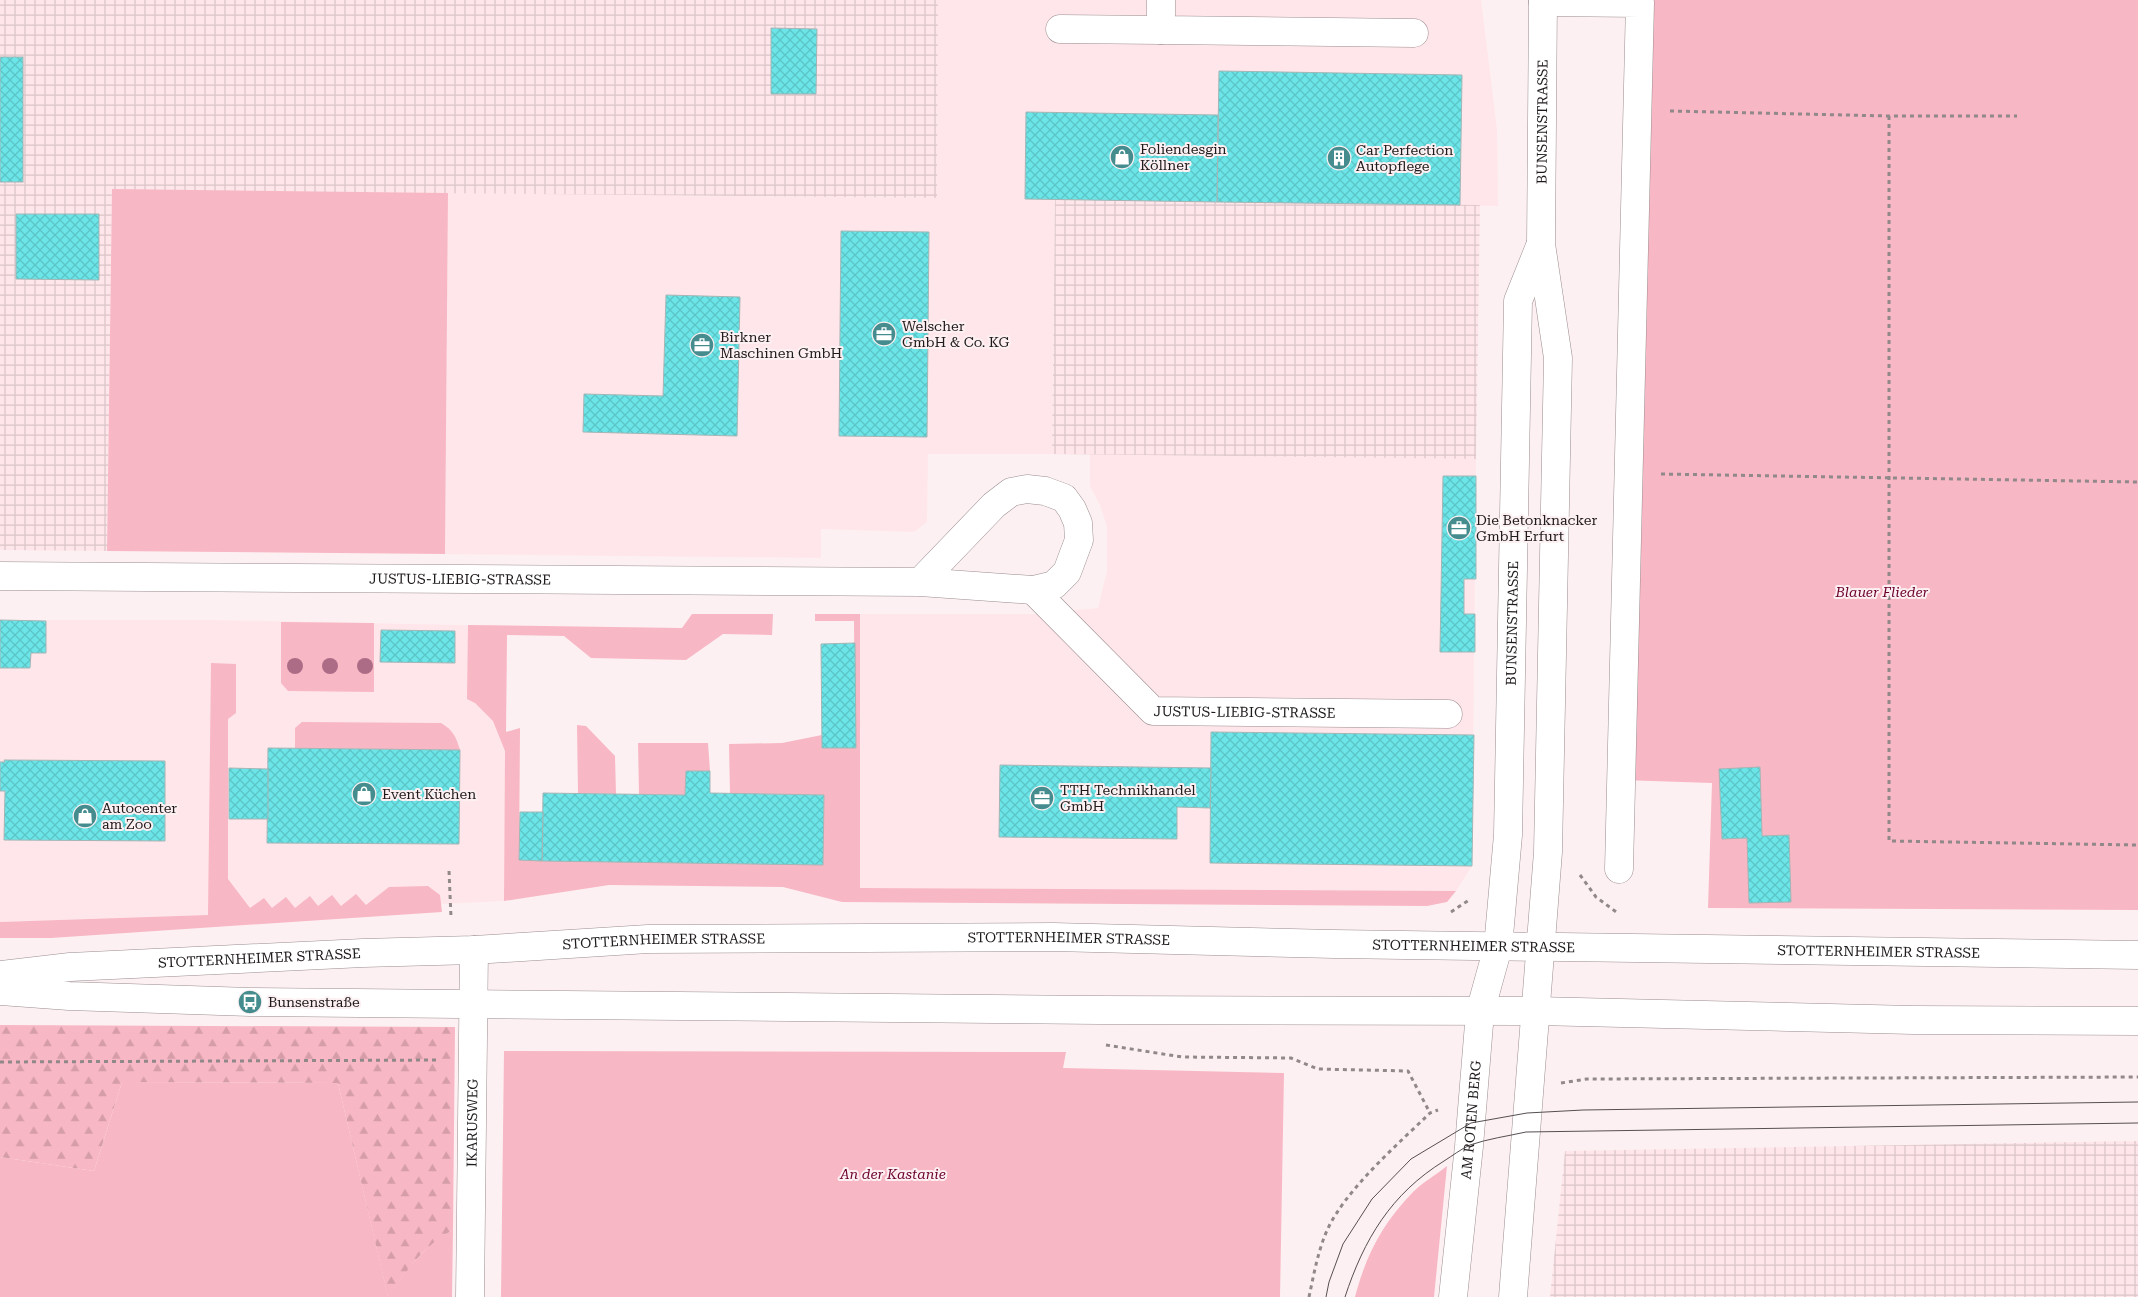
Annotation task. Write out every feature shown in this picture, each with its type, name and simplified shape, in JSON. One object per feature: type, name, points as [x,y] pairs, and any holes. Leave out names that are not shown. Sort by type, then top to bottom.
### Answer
[{"type":"main road","points":[[1161,30],[1162,0]]},
{"type":"main road","points":[[1543,1],[1640,4],[1619,869]]},
{"type":"main road","name":"BUNSENSTRASSE","points":[[1541,947],[1548,852],[1558,358],[1541,244],[1543,1]]},
{"type":"main road","points":[[1060,29],[1414,33]]},
{"type":"main road","name":"BUNSENSTRASSE","points":[[1498,947],[1508,835],[1518,302],[1541,244]]},
{"type":"main road","name":"JUSTUS-LIEBIG-STRASSE","points":[[0,576],[920,582],[1033,590],[1054,585],[1067,572],[1079,540],[1078,524],[1072,509],[1064,498],[1045,491],[1028,489],[1011,492],[994,504],[920,582]]},
{"type":"main road","name":"JUSTUS-LIEBIG-STRASSE","points":[[1033,590],[1154,711],[1448,714]]},
{"type":"main road","name":"STOTTERNHEIMER STRASSE","points":[[0,976],[70,967],[363,953],[474,950],[648,939],[1033,937],[1498,947],[2138,955]]},
{"type":"main road","name":"AM ROTEN BERG","points":[[1453,1297],[1470,1138],[1480,1012],[1498,947]]},
{"type":"main road","points":[[1513,1297],[1541,947]]},
{"type":"main road","name":"IKARUSWEG","points":[[470,1297],[474,950]]},
{"type":"main road","points":[[0,991],[69,996],[231,1001],[1536,1011],[1913,1020],[2138,1022]]},
{"type":"path","points":[[1666,111],[1889,116],[2016,116]]},
{"type":"path","points":[[1889,116],[1889,841],[2138,845]]},
{"type":"path","points":[[1659,474],[2138,482]]},
{"type":"path","points":[[449,871],[451,923]]},
{"type":"path","points":[[1104,1045],[1182,1057],[1291,1058],[1318,1069],[1408,1071],[1430,1113],[1368,1175],[1336,1214],[1318,1255],[1309,1297]]},
{"type":"path","points":[[0,1062],[443,1060],[474,1049]]},
{"type":"path","points":[[1587,1078],[2138,1077]]},
{"type":"shaded area","points":[[0,0],[938,0],[937,198],[112,190],[107,551],[0,550]]},
{"type":"shaded area","points":[[938,0],[1481,0],[1497,129],[1498,206],[1055,199],[1052,454],[928,454],[927,522],[914,532],[821,529],[821,558],[445,554],[448,193],[937,198]]},
{"type":"shaded area","points":[[1055,199],[1480,205],[1476,459],[1052,454]]},
{"type":"shaded area","points":[[1090,454],[1476,459],[1472,866],[1456,891],[860,888],[860,614],[1036,614],[1098,608],[1107,571],[1107,527],[1100,505],[1090,486]]},
{"type":"shaded area","points":[[0,620],[212,620],[507,626],[504,901],[208,915],[0,922]]},
{"type":"shaded area","points":[[2138,1141],[2138,1297],[1550,1297],[1565,1151]]},
{"type":"green space","name":"Blauer Flieder","points":[[1639,0],[2138,0],[2138,910],[1708,908],[1712,783],[1622,780]]},
{"type":"green space","points":[[112,189],[448,193],[445,554],[107,551]]},
{"type":"green space","points":[[692,614],[773,614],[772,635],[723,634],[686,660],[591,658],[564,636],[507,635],[506,732],[520,728],[519,860],[823,865],[824,795],[730,794],[729,744],[782,743],[822,735],[822,748],[855,748],[854,621],[815,621],[815,614],[860,614],[860,888],[1456,891],[1447,902],[1427,906],[842,902],[783,887],[609,885],[504,901],[505,751],[493,721],[475,703],[467,699],[468,625],[682,628]]},
{"type":"green space","points":[[281,622],[374,623],[374,692],[288,691],[281,683]]},
{"type":"green space","points":[[211,663],[236,664],[236,713],[228,719],[228,879],[250,908],[264,898],[272,908],[286,897],[295,908],[310,896],[318,906],[332,895],[341,906],[356,894],[366,905],[389,887],[428,886],[440,895],[442,912],[51,938],[0,938],[0,922],[208,915]]},
{"type":"green space","points":[[302,722],[441,723],[453,734],[460,750],[295,748],[295,728]]},
{"type":"green space","points":[[577,725],[586,726],[615,756],[616,794],[578,793]]},
{"type":"green space","points":[[638,743],[708,743],[710,771],[686,771],[685,795],[639,794]]},
{"type":"green space","points":[[0,1025],[455,1027],[453,1230],[433,1243],[425,1251],[409,1268],[388,1297],[338,1083],[122,1082],[94,1171],[0,1157]]},
{"type":"green space","name":"An der Kastanie","points":[[504,1051],[1066,1052],[1063,1068],[1284,1073],[1280,1297],[501,1297]]},
{"type":"green space","points":[[122,1082],[338,1083],[388,1296],[410,1266],[436,1239],[453,1230],[452,1297],[0,1297],[0,1157],[94,1171]]},
{"type":"green space","points":[[1447,1166],[1434,1297],[1355,1297],[1364,1267],[1376,1241],[1392,1216],[1417,1188]]},
{"type":"building","points":[[771,28],[817,29],[816,94],[771,94]]},
{"type":"building","points":[[0,57],[23,57],[23,182],[0,182]]},
{"type":"building","name":"Car Perfection Autopflege","points":[[1219,71],[1462,75],[1460,205],[1217,202]]},
{"type":"building","name":"Foliendesgin Köllner","points":[[1026,112],[1218,115],[1217,202],[1025,199]]},
{"type":"building","points":[[16,214],[99,214],[99,280],[16,279]]},
{"type":"building","name":"Welscher GmbH & Co. KG","points":[[841,231],[929,232],[927,437],[839,436]]},
{"type":"building","name":"Birkner Maschinen GmbH","points":[[666,295],[740,297],[737,436],[583,432],[584,394],[663,396]]},
{"type":"building","name":"Die Betonknacker GmbH Erfurt","points":[[1443,476],[1476,476],[1476,579],[1464,579],[1464,614],[1475,614],[1475,652],[1440,652]]},
{"type":"building","points":[[0,620],[46,621],[46,653],[31,653],[30,668],[0,668]]},
{"type":"building","points":[[381,630],[455,631],[455,663],[380,662]]},
{"type":"building","points":[[855,643],[856,748],[822,748],[821,644]]},
{"type":"building","points":[[1211,732],[1474,735],[1472,866],[1210,863]]},
{"type":"building","name":"Event Küchen","points":[[268,748],[460,750],[459,844],[267,843]]},
{"type":"building","name":"Autocenter am Zoo","points":[[4,760],[165,761],[165,841],[4,840],[5,791],[0,791],[0,762],[5,762]]},
{"type":"building","points":[[1000,765],[1211,768],[1210,808],[1177,807],[1177,839],[999,837]]},
{"type":"building","points":[[1760,767],[1762,836],[1789,835],[1791,902],[1749,903],[1747,838],[1722,839],[1719,769]]},
{"type":"building","points":[[229,768],[268,769],[268,819],[229,819]]},
{"type":"building","points":[[686,771],[710,771],[710,793],[824,795],[823,865],[542,861],[543,793],[685,795]]},
{"type":"building","points":[[520,812],[543,812],[542,861],[519,860]]},
{"type":"tram line","points":[[1326,1297],[1329,1282],[1343,1244],[1372,1199],[1411,1159],[1471,1123],[1527,1113],[1583,1110],[2138,1102]]},
{"type":"tram line","points":[[1345,1297],[1361,1256],[1371,1237],[1394,1203],[1425,1174],[1444,1161],[1470,1145],[1490,1139],[1526,1132],[2138,1123]]},
{"type":"place","name":"Foliendesgin Köllner","points":[[1122,157]]},
{"type":"place","name":"Car Perfection Autopflege","points":[[1339,158]]},
{"type":"place","name":"Welscher GmbH & Co. KG","points":[[884,334]]},
{"type":"place","name":"Birkner Maschinen GmbH","points":[[702,345]]},
{"type":"place","name":"Die Betonknacker GmbH Erfurt","points":[[1459,528]]},
{"type":"place","name":"Event Küchen","points":[[364,794]]},
{"type":"place","name":"TTH Technikhandel GmbH","points":[[1042,798]]},
{"type":"place","name":"Autocenter am Zoo","points":[[85,816]]},
{"type":"place","name":"Bunsenstraße","points":[[250,1002]]}]
